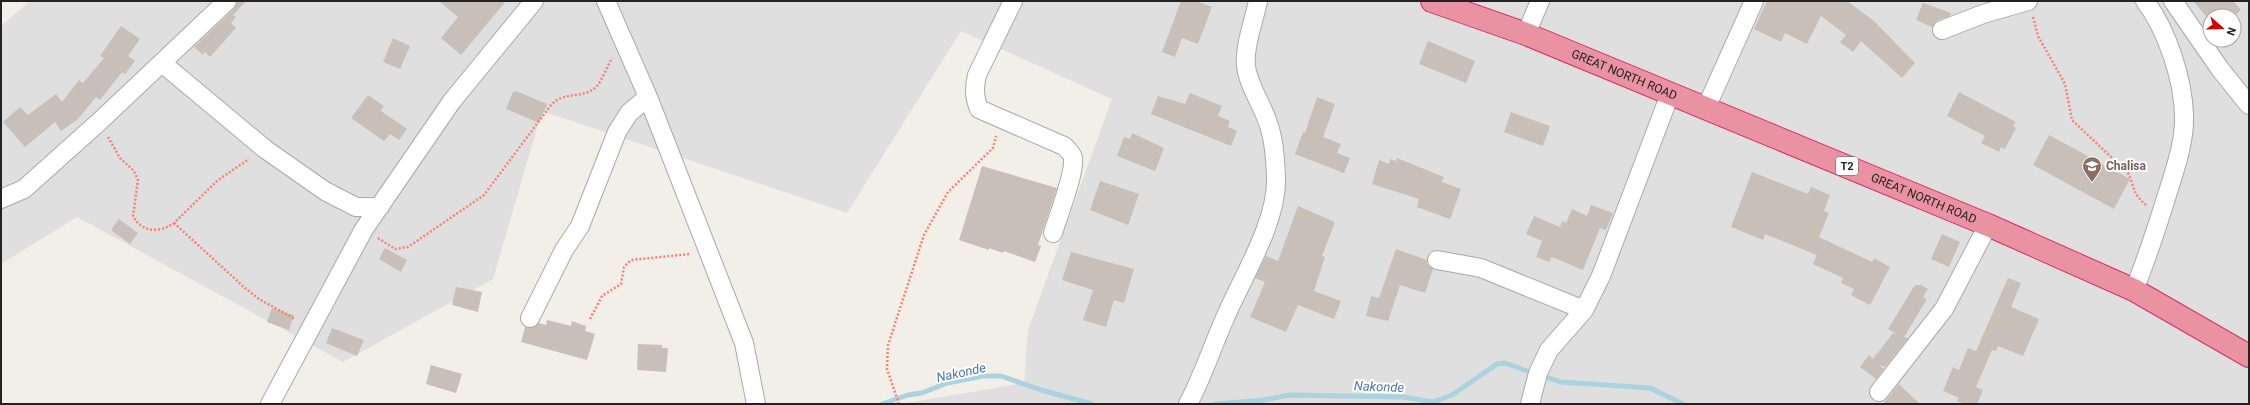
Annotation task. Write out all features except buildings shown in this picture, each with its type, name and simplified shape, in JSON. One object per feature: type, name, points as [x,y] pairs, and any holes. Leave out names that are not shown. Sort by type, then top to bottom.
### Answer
[{"type":"highway","name":"GREAT NORTH ROAD","points":[[1432,1],[1526,34],[1988,225],[2134,290],[2249,356]]},
{"type":"street","points":[[1,199],[24,189],[100,122],[227,1]]},
{"type":"street","points":[[270,404],[312,328],[364,228],[452,101],[534,1]]},
{"type":"street","points":[[606,1],[648,97],[744,342],[756,404]]},
{"type":"street","points":[[1013,1],[977,75],[974,87],[975,100],[979,109],[1064,146],[1073,157],[1072,170],[1053,233]]},
{"type":"street","points":[[1188,404],[1202,379],[1225,317],[1261,242],[1273,202],[1276,179],[1274,144],[1267,121],[1246,68],[1246,57],[1258,1]]},
{"type":"street","points":[[1526,34],[1540,1]]},
{"type":"street","points":[[1706,108],[1754,1]]},
{"type":"street","points":[[2134,290],[2160,218],[2180,150],[2184,115],[2177,68],[2155,14],[2146,1]]},
{"type":"street","points":[[2173,1],[2220,70],[2249,106]]},
{"type":"street","points":[[1942,30],[1983,14],[2030,7]]},
{"type":"street","points":[[162,63],[265,149],[325,191],[356,207],[380,207]]},
{"type":"street","points":[[1530,404],[1538,373],[1549,350],[1584,310],[1601,276],[1670,94]]},
{"type":"street","points":[[530,318],[564,250],[580,226],[617,132],[629,113],[648,97]]},
{"type":"street","points":[[1879,392],[1944,309],[1988,225]]},
{"type":"street","points":[[1437,260],[1481,268],[1584,310]]},
{"type":"path","points":[[2030,7],[2038,36],[2065,84],[2072,120],[2128,173],[2134,194],[2160,218]]},
{"type":"path","points":[[364,228],[395,249],[408,247],[481,198],[555,101],[561,97],[583,94],[596,86],[622,38]]},
{"type":"path","points":[[899,404],[887,369],[888,345],[924,235],[939,206],[953,187],[993,148],[996,141],[996,131],[989,113]]},
{"type":"path","points":[[100,122],[120,158],[134,171],[138,180],[133,216],[135,220],[153,231],[158,232],[174,223],[218,180],[265,149]]},
{"type":"path","points":[[174,223],[254,295],[312,328]]},
{"type":"path","points":[[590,318],[606,293],[621,284],[624,267],[631,260],[708,252]]},
{"type":"shaded area","points":[[30,1],[2249,1],[2249,404],[901,404],[1024,383],[1028,330],[1112,99],[961,31],[847,213],[542,111],[493,279],[343,362],[77,217],[1,264],[1,26]]},
{"type":"waterway","name":"Nakonde","points":[[1215,404],[1264,400],[1289,395],[1403,397],[1433,402],[1452,395],[1497,364],[1505,363],[1530,372]]},
{"type":"waterway","name":"Nakonde","points":[[882,404],[908,395],[922,393],[947,383],[983,376],[1001,376],[1041,390],[1092,404]]},
{"type":"waterway","name":"Nakonde","points":[[1546,377],[1561,382],[1650,388],[1683,404]]},
{"type":"place","name":"Chalisa","points":[[2092,183]]}]
